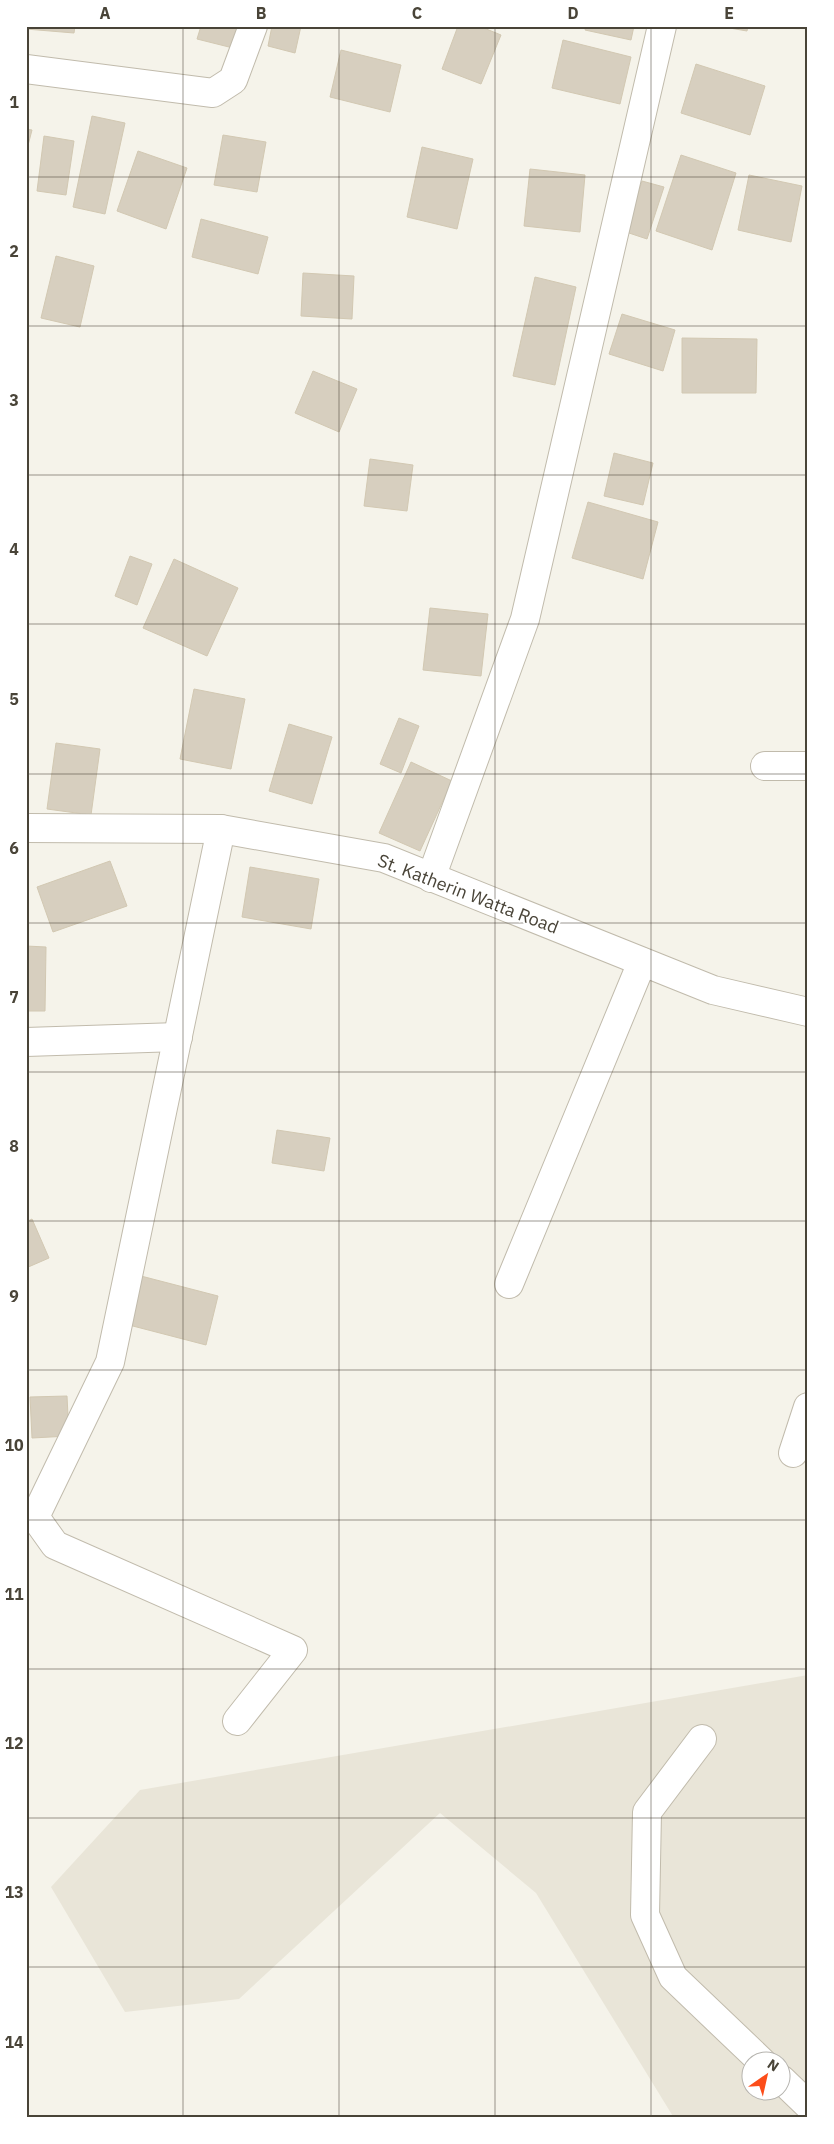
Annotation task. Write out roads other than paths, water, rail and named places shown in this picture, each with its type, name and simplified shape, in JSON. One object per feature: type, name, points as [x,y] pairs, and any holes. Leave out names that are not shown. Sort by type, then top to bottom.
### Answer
[{"type":"street","points":[[26,69],[213,93],[234,80],[253,26]]},
{"type":"street","points":[[431,878],[525,619],[662,26]]},
{"type":"street","points":[[765,766],[808,766]]},
{"type":"street","name":"St. Katherin Watta Road","points":[[26,828],[221,829],[384,858],[713,990],[808,1012]]},
{"type":"street","points":[[221,829],[110,1362],[35,1517],[54,1545],[293,1650],[237,1721]]},
{"type":"street","points":[[509,1284],[642,962]]},
{"type":"street","points":[[26,1042],[178,1037]]},
{"type":"street","points":[[793,1453],[808,1407]]},
{"type":"street","points":[[702,1739],[647,1812],[645,1915],[673,1978],[751,2052]]},
{"type":"street","points":[[792,2090],[808,2105]]}]
